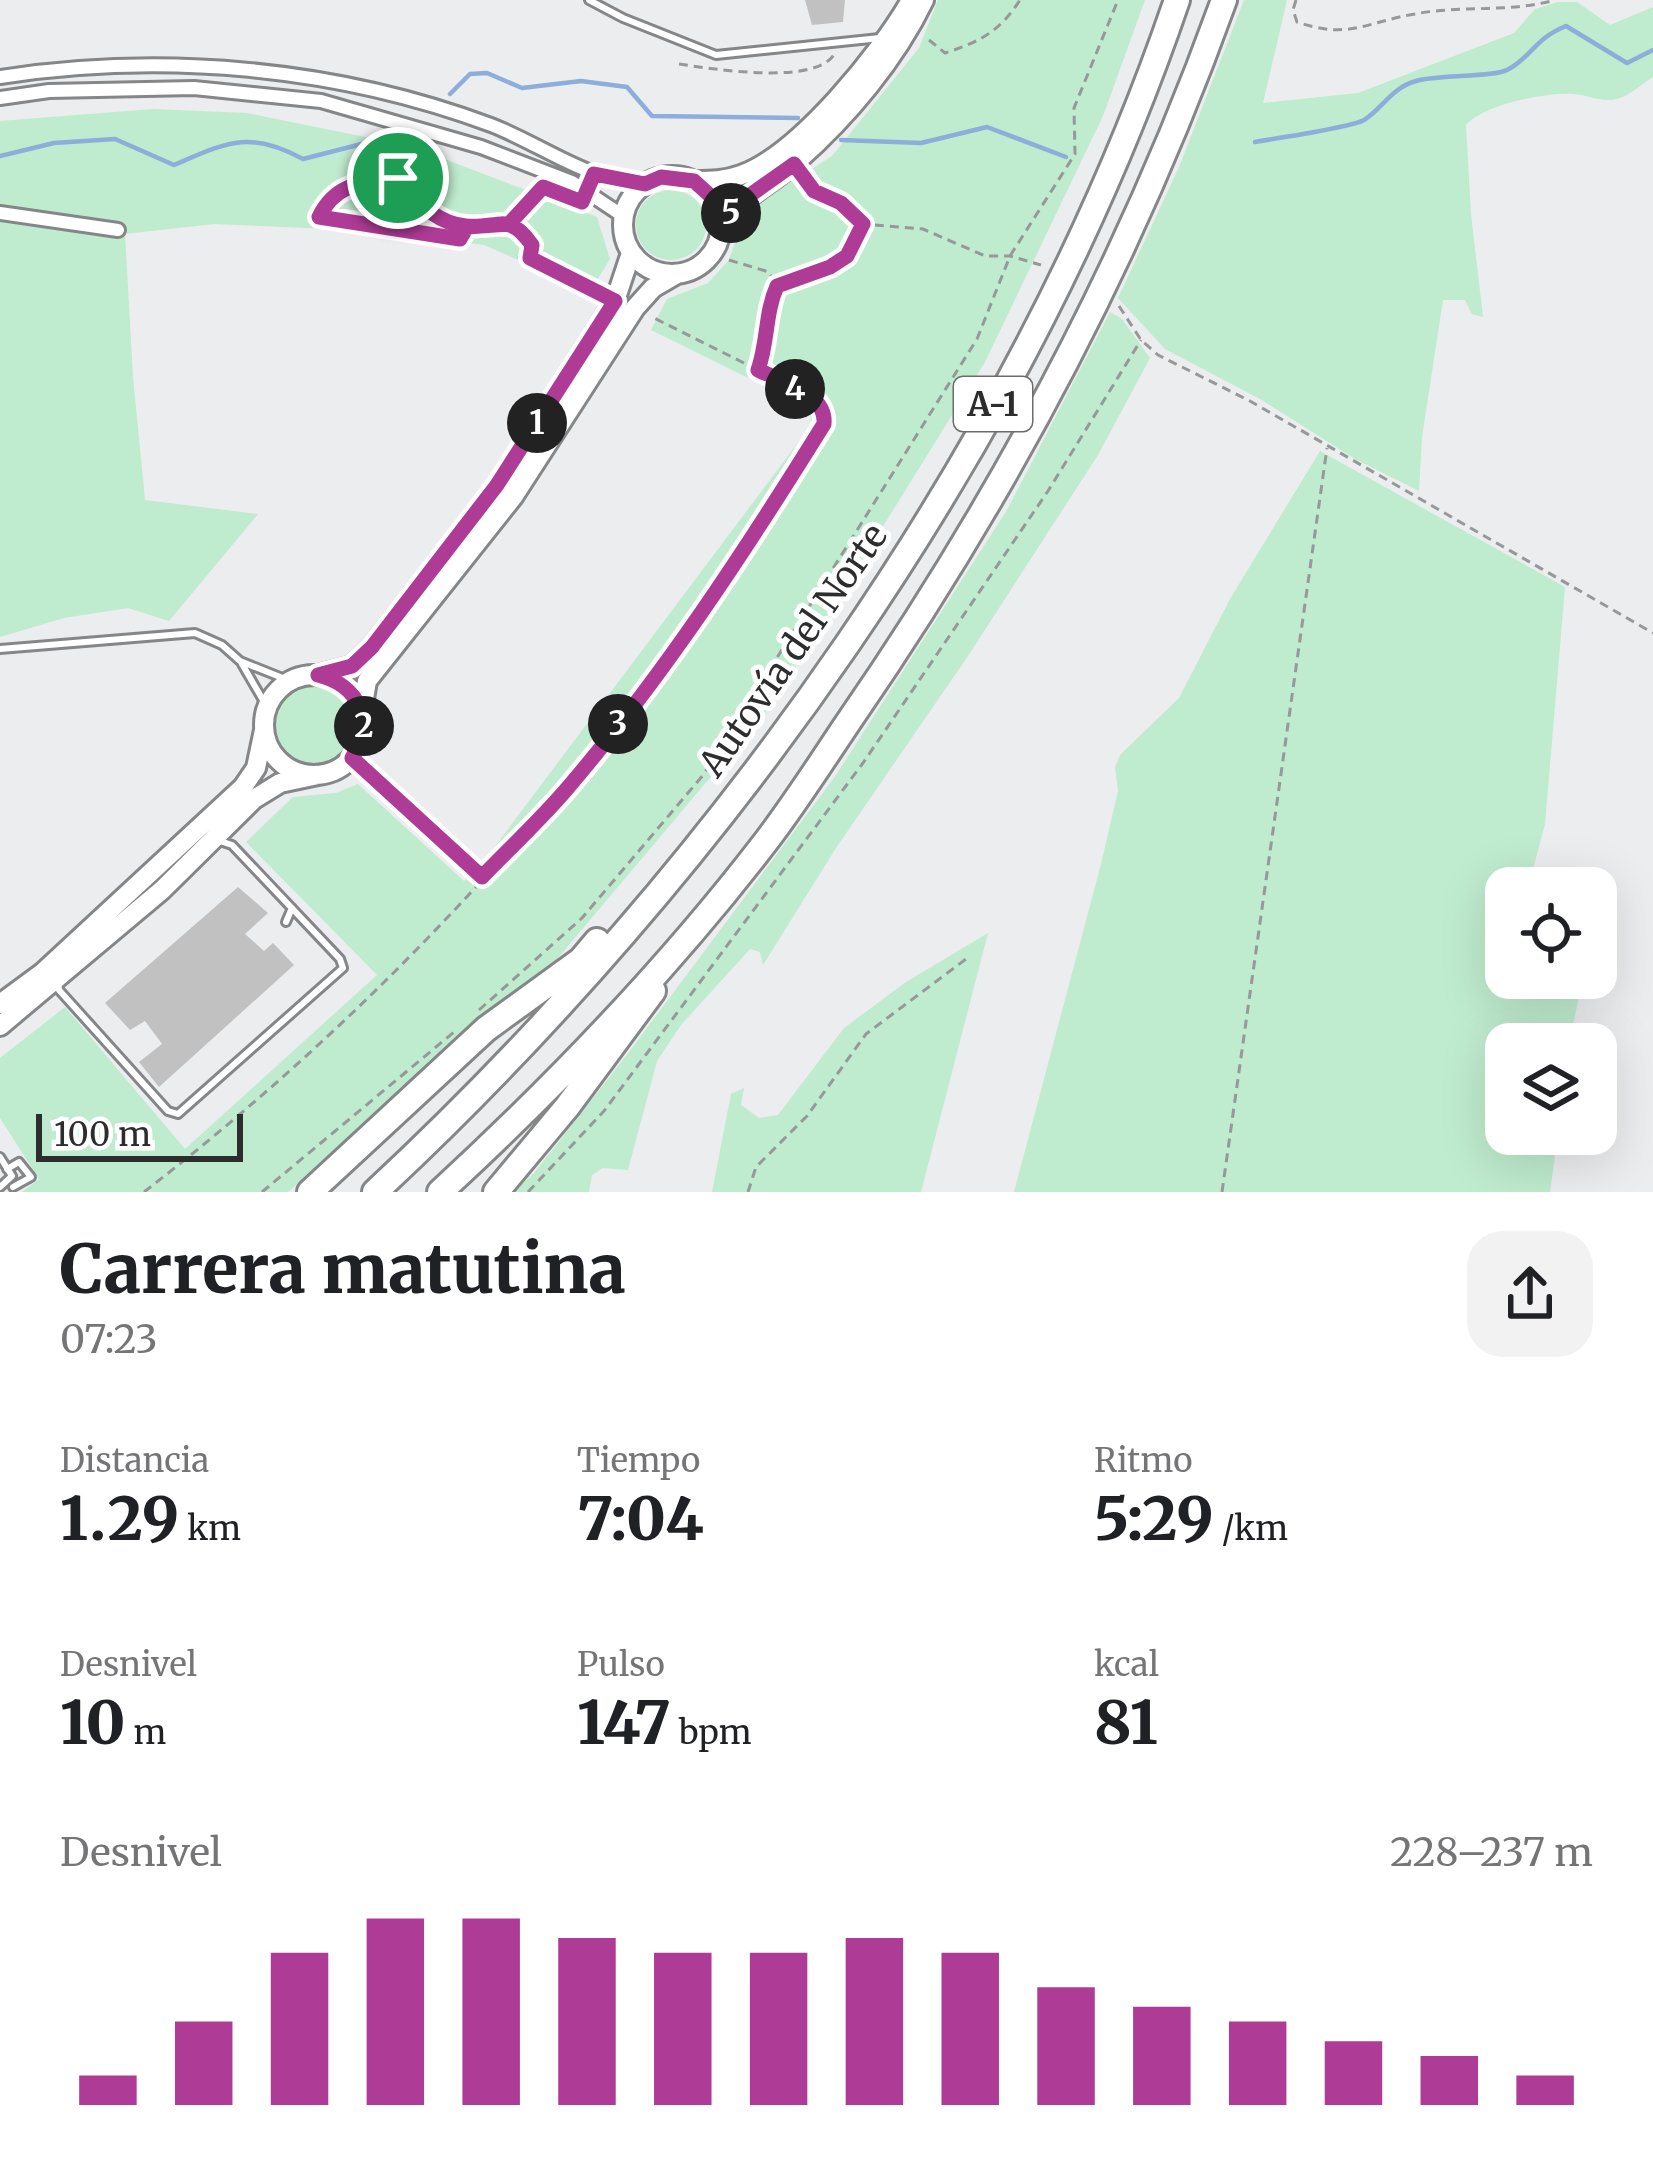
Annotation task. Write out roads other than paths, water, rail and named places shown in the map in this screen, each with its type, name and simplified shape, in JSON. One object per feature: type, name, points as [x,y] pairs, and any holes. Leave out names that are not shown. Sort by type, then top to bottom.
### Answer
[{"type":"highway","name":"Autovía del Norte","points":[[375,1192],[446,1126],[588,976],[736,797],[851,642],[963,460],[1046,306],[1112,170],[1177,0]]},
{"type":"highway","name":"A-1","points":[[440,1192],[669,958],[767,840],[892,659],[1007,476],[1091,316],[1152,186],[1224,0]]},
{"type":"highway","points":[[310,1192],[486,1029],[581,960],[673,854],[736,797]]},
{"type":"highway","points":[[496,1192],[646,1005],[669,958]]},
{"type":"street","points":[[677,274],[656,272],[631,254],[622,229],[635,192],[661,177],[718,182],[746,174],[797,137],[873,61],[911,0]]},
{"type":"street","points":[[0,1027],[58,982],[254,799],[280,783],[318,775],[352,758],[363,736],[367,682],[513,497],[635,308],[652,288],[702,264],[736,205],[794,164],[827,132],[905,40],[924,0]]},
{"type":"street","points":[[0,77],[45,70],[195,66],[271,72],[379,90],[492,126],[594,174],[645,184]]},
{"type":"street","points":[[0,98],[49,91],[194,88],[321,101],[482,147],[586,189],[623,216]]},
{"type":"street","points":[[694,181],[715,200],[721,229]]},
{"type":"street","points":[[0,212],[118,230]]},
{"type":"street","points":[[0,1004],[42,973],[243,787],[256,768],[267,707],[290,681],[352,666],[372,647],[497,485],[615,301],[631,254]]},
{"type":"street","points":[[318,675],[346,686],[362,711]]},
{"type":"street","points":[[264,730],[276,758],[302,774],[318,775]]},
{"type":"lane","points":[[589,0],[716,55],[890,37]]},
{"type":"lane","points":[[0,649],[196,633],[240,661],[290,681]]},
{"type":"lane","points":[[240,661],[267,707]]},
{"type":"lane","points":[[58,982],[59,990],[168,1111],[178,1114],[343,968],[340,959],[232,845],[213,839]]},
{"type":"lane","points":[[292,908],[289,924],[304,920]]},
{"type":"lane","points":[[0,1157],[12,1176],[0,1187]]},
{"type":"lane","points":[[8,1169],[19,1162],[31,1178],[13,1187]]},
{"type":"waterway","points":[[1255,142],[1364,120],[1400,88],[1416,81],[1507,70],[1566,26],[1627,63],[1653,50]]},
{"type":"waterway","points":[[450,94],[470,74],[487,73],[522,88],[581,81],[627,87],[652,116],[798,118]]},
{"type":"waterway","points":[[841,140],[921,143],[987,127],[1066,157]]},
{"type":"waterway","points":[[0,156],[54,143],[115,139],[174,165],[238,142],[268,144],[303,159],[381,139]]}]
